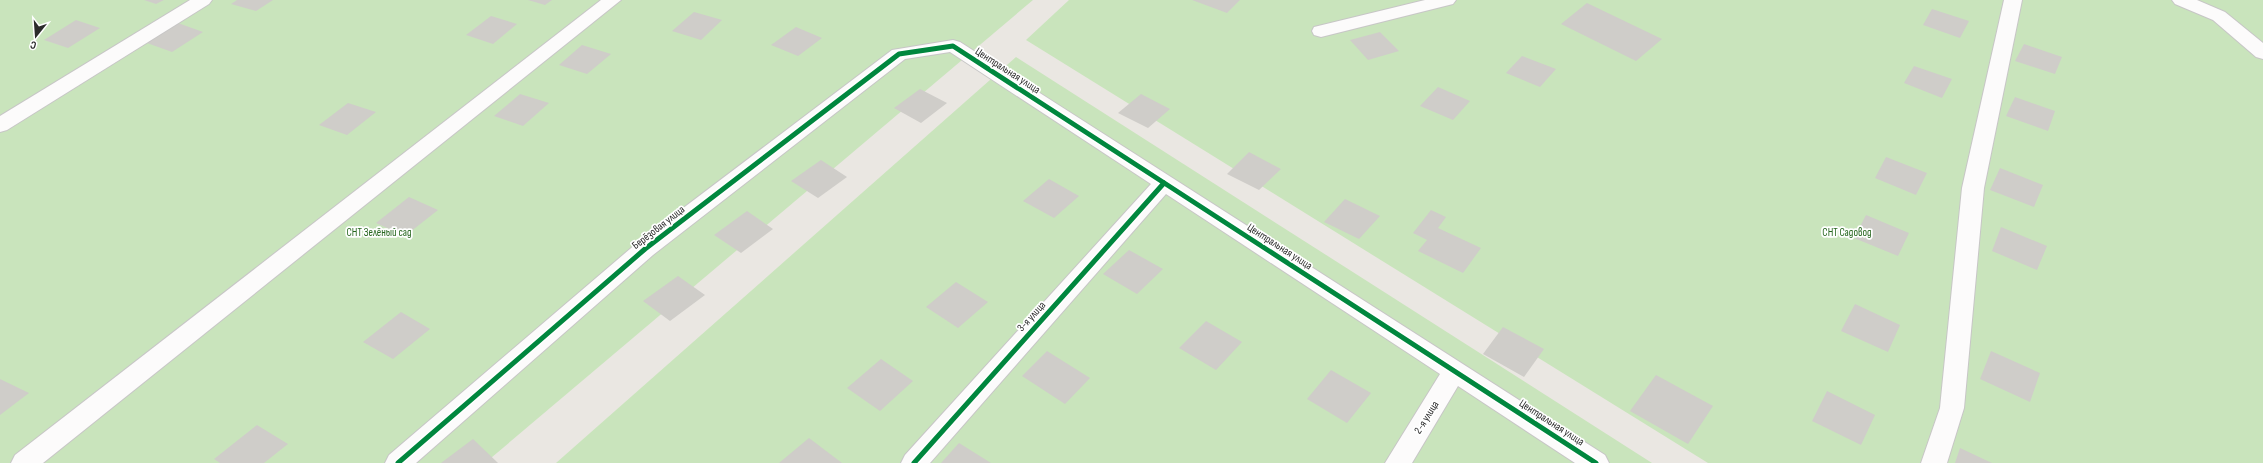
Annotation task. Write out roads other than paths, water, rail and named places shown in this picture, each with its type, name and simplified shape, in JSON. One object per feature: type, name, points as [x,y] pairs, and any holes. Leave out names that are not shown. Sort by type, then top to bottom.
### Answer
[{"type":"street","points":[[0,125],[203,0]]},
{"type":"street","points":[[24,463],[612,0]]},
{"type":"street","points":[[1321,31],[1447,0]]},
{"type":"street","points":[[1934,463],[1952,408],[1973,188],[2013,0]]},
{"type":"street","points":[[2181,0],[2219,16],[2263,53]]},
{"type":"street","name":"Центральная улица","points":[[953,46],[1596,463]]},
{"type":"street","name":"Берёзовая улица","points":[[398,463],[645,249],[899,54],[953,46]]},
{"type":"street","name":"3-я улица","points":[[914,463],[1164,183]]},
{"type":"street","name":"2-я улица","points":[[1398,463],[1455,371]]},
{"type":"park label","name":"СНТ Зелёный сад","points":[[379,232]]},
{"type":"park label","name":"СНТ Садовод","points":[[1847,232]]}]
